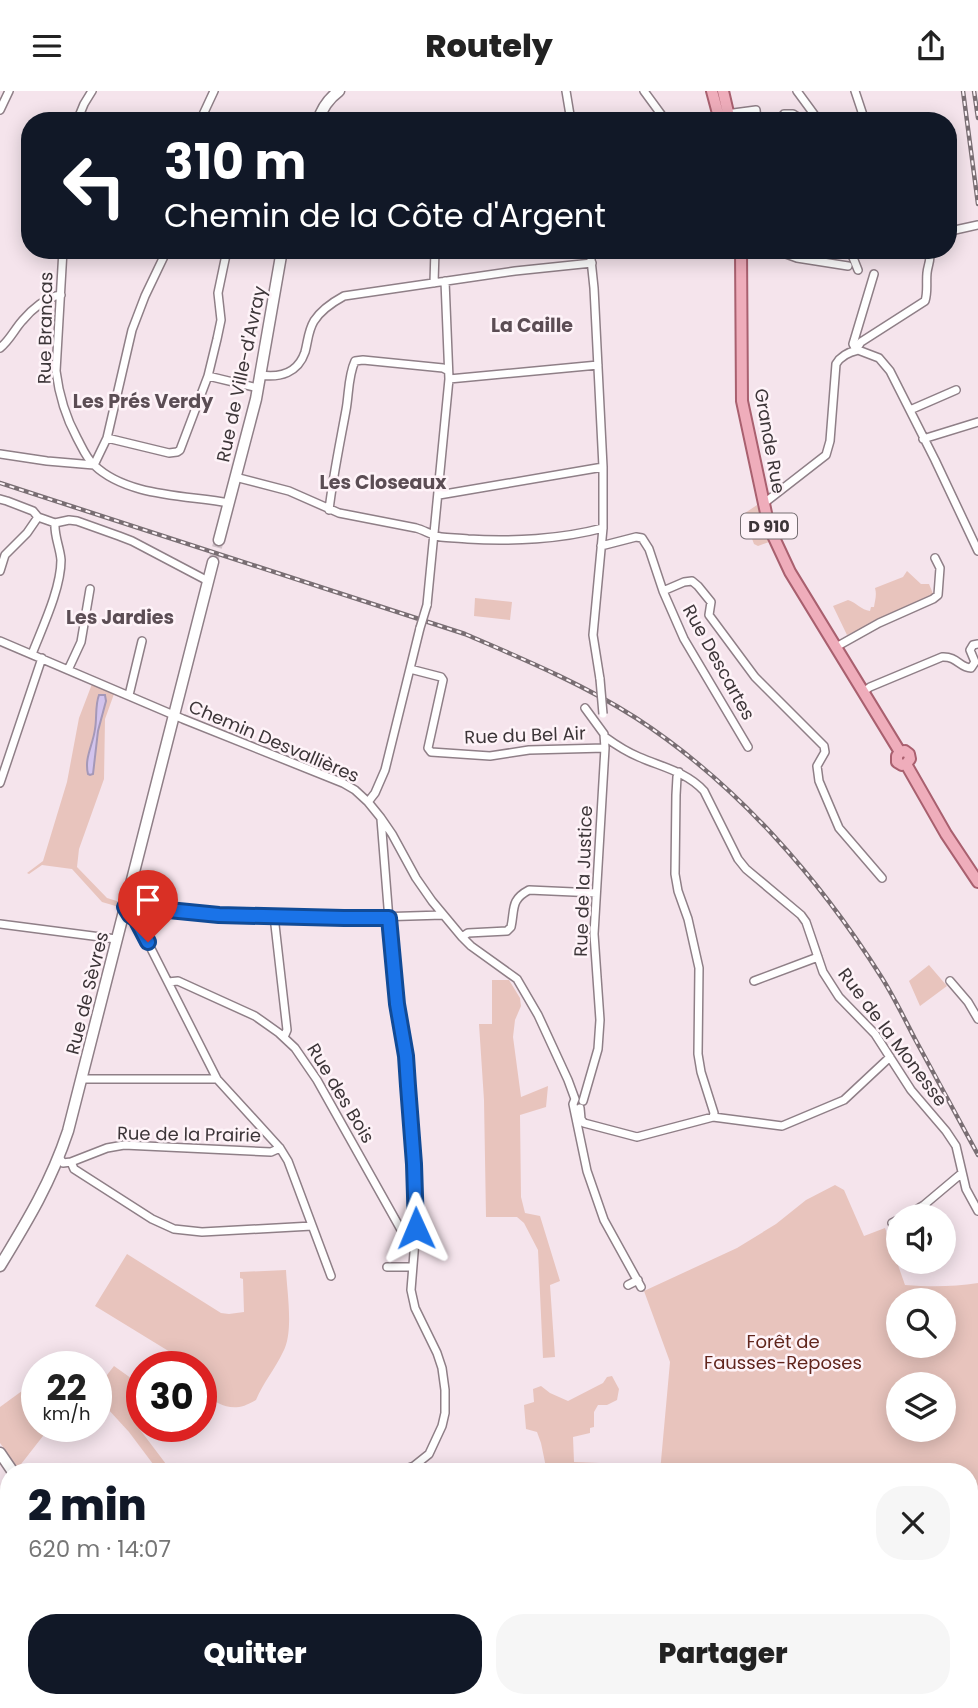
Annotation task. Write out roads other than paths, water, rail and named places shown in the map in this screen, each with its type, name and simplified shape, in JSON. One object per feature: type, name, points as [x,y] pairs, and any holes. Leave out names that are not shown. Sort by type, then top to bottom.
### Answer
[{"type":"main road","points":[[321,112],[328,95],[339,91]]},
{"type":"main road","points":[[712,91],[723,112]]},
{"type":"main road","points":[[723,91],[725,112]]},
{"type":"main road","name":"Rue de Ville-d'Avray","points":[[219,540],[258,388],[280,259]]},
{"type":"main road","name":"Grande Rue","points":[[737,259],[740,271]]},
{"type":"main road","name":"Grande Rue","points":[[741,259],[743,410],[769,527],[783,559],[863,692],[899,750],[909,754],[906,764],[946,834],[978,882]]},
{"type":"main road","name":"Rue de Sèvres","points":[[0,1266],[33,1211],[59,1157],[213,562]]},
{"type":"street","points":[[0,110],[9,91]]},
{"type":"street","points":[[80,112],[92,91]]},
{"type":"street","points":[[204,112],[214,91]]},
{"type":"street","points":[[566,91],[570,112]]},
{"type":"street","points":[[644,91],[659,112]]},
{"type":"street","points":[[797,91],[812,112]]},
{"type":"street","points":[[855,91],[862,112]]},
{"type":"street","points":[[957,230],[978,225]]},
{"type":"street","name":"Rue Brancas","points":[[63,259],[56,371],[67,420],[84,452],[94,465],[125,484],[229,503]]},
{"type":"street","points":[[0,454],[94,465],[107,438],[132,330],[163,259]]},
{"type":"street","points":[[107,438],[169,453],[177,452],[208,376],[221,320],[218,293],[225,259]]},
{"type":"street","points":[[434,283],[435,259]]},
{"type":"street","name":"Rue de la Justice","points":[[578,1104],[598,1049],[600,1015],[594,934],[605,748],[600,679],[593,635],[603,527],[603,467],[591,259]]},
{"type":"street","points":[[804,259],[848,265]]},
{"type":"street","points":[[854,259],[858,270]]},
{"type":"street","points":[[763,504],[826,455],[830,441],[836,365],[839,359],[925,301],[930,259]]},
{"type":"street","points":[[260,375],[278,377],[290,372],[300,363],[315,319],[334,301],[344,296],[592,263]]},
{"type":"street","points":[[874,275],[853,344],[856,350],[873,355],[885,364],[978,551]]},
{"type":"street","points":[[368,802],[385,770],[427,605],[449,379],[445,281]]},
{"type":"street","points":[[0,348],[11,338],[24,318],[47,299],[61,295]]},
{"type":"street","points":[[329,510],[337,450],[351,370],[355,361],[443,367],[447,370]]},
{"type":"street","points":[[449,379],[598,365]]},
{"type":"street","points":[[208,376],[258,388]]},
{"type":"street","points":[[910,410],[956,390]]},
{"type":"street","points":[[923,439],[978,422]]},
{"type":"street","points":[[439,495],[603,467]]},
{"type":"street","points":[[235,477],[289,491],[329,510],[416,528],[438,537],[502,540],[564,535],[603,527]]},
{"type":"street","points":[[0,499],[26,508],[38,517],[55,523],[77,521],[132,541],[208,581]]},
{"type":"street","points":[[0,571],[5,555],[27,533],[38,517]]},
{"type":"street","points":[[32,654],[52,601],[61,564],[54,531],[55,523]]},
{"type":"street","name":"Rue Descartes","points":[[601,546],[636,537],[642,538],[649,549],[684,639],[748,747]]},
{"type":"street","points":[[836,647],[938,595],[940,568],[935,558]]},
{"type":"street","points":[[663,590],[692,581],[698,586],[711,602],[709,615],[755,677],[824,746],[825,752],[817,766],[819,781],[839,828],[882,878]]},
{"type":"street","points":[[68,670],[81,642],[90,589]]},
{"type":"street","name":"Chemin Desvallières","points":[[0,641],[355,790],[381,818],[416,878],[443,915],[471,946],[517,979],[538,1015],[578,1104]]},
{"type":"street","points":[[129,695],[142,641]]},
{"type":"street","points":[[863,692],[942,657],[951,657],[965,668],[971,668],[975,662],[970,650],[973,645],[978,644]]},
{"type":"street","points":[[0,783],[42,658]]},
{"type":"street","name":"Rue du Bel Air","points":[[410,669],[441,677],[443,680],[428,748],[431,752],[490,756],[528,750],[605,748]]},
{"type":"street","points":[[584,708],[604,736]]},
{"type":"street","name":"Rue de la Monesse","points":[[604,736],[640,758],[679,772],[697,784],[704,791],[738,859],[746,869],[802,915],[823,972],[839,997],[875,1034],[911,1090],[956,1146],[966,1189],[978,1211]]},
{"type":"street","points":[[679,772],[675,874],[699,968],[698,1054],[713,1117]]},
{"type":"street","points":[[381,818],[397,1004],[406,1056],[416,1190],[411,1290],[415,1308],[437,1353],[445,1390],[442,1426],[429,1454],[418,1463]]},
{"type":"street","points":[[462,937],[468,933],[507,931],[511,927],[515,902],[529,890],[596,893]]},
{"type":"street","points":[[331,1276],[292,1170],[281,1148],[217,1079],[136,919],[125,907],[130,902],[138,907],[219,915],[389,918],[443,915]]},
{"type":"street","points":[[274,916],[287,1030],[284,1037]]},
{"type":"street","points":[[0,924],[116,939]]},
{"type":"street","name":"Rue de la Monesse","points":[[754,981],[818,957]]},
{"type":"street","name":"Rue des Bois","points":[[168,982],[177,981],[254,1016],[284,1037],[308,1065],[404,1235],[415,1238]]},
{"type":"street","points":[[950,981],[978,1019]]},
{"type":"street","points":[[582,1126],[637,1137],[713,1117],[782,1126],[844,1100],[890,1057]]},
{"type":"street","points":[[81,1079],[217,1079]]},
{"type":"street","points":[[578,1104],[587,1171],[604,1220],[639,1284],[628,1285]]},
{"type":"street","name":"Rue de la Prairie","points":[[71,1162],[107,1148],[124,1145],[271,1152],[281,1148]]},
{"type":"street","points":[[59,1157],[63,1163],[71,1162],[74,1169],[152,1219],[174,1229],[202,1232],[312,1226]]},
{"type":"street","points":[[925,1204],[962,1173]]},
{"type":"street","points":[[387,1267],[412,1267]]},
{"type":"tunnel","points":[[213,562],[219,540]]},
{"type":"railway","points":[[963,91],[978,204]]},
{"type":"railway","points":[[974,91],[978,118]]},
{"type":"railway","points":[[0,483],[465,634],[574,683],[636,718],[673,744],[741,802],[773,835],[831,904],[886,985],[978,1155]]},
{"type":"district","name":"La Caille","points":[[532,325]]},
{"type":"district","name":"Les Prés Verdy","points":[[143,401]]},
{"type":"district","name":"Les Closeaux","points":[[383,482]]},
{"type":"district","name":"Les Jardies","points":[[120,617]]},
{"type":"park label","name":"Forêt de Fausses-Reposes","points":[[783,1352]]}]
